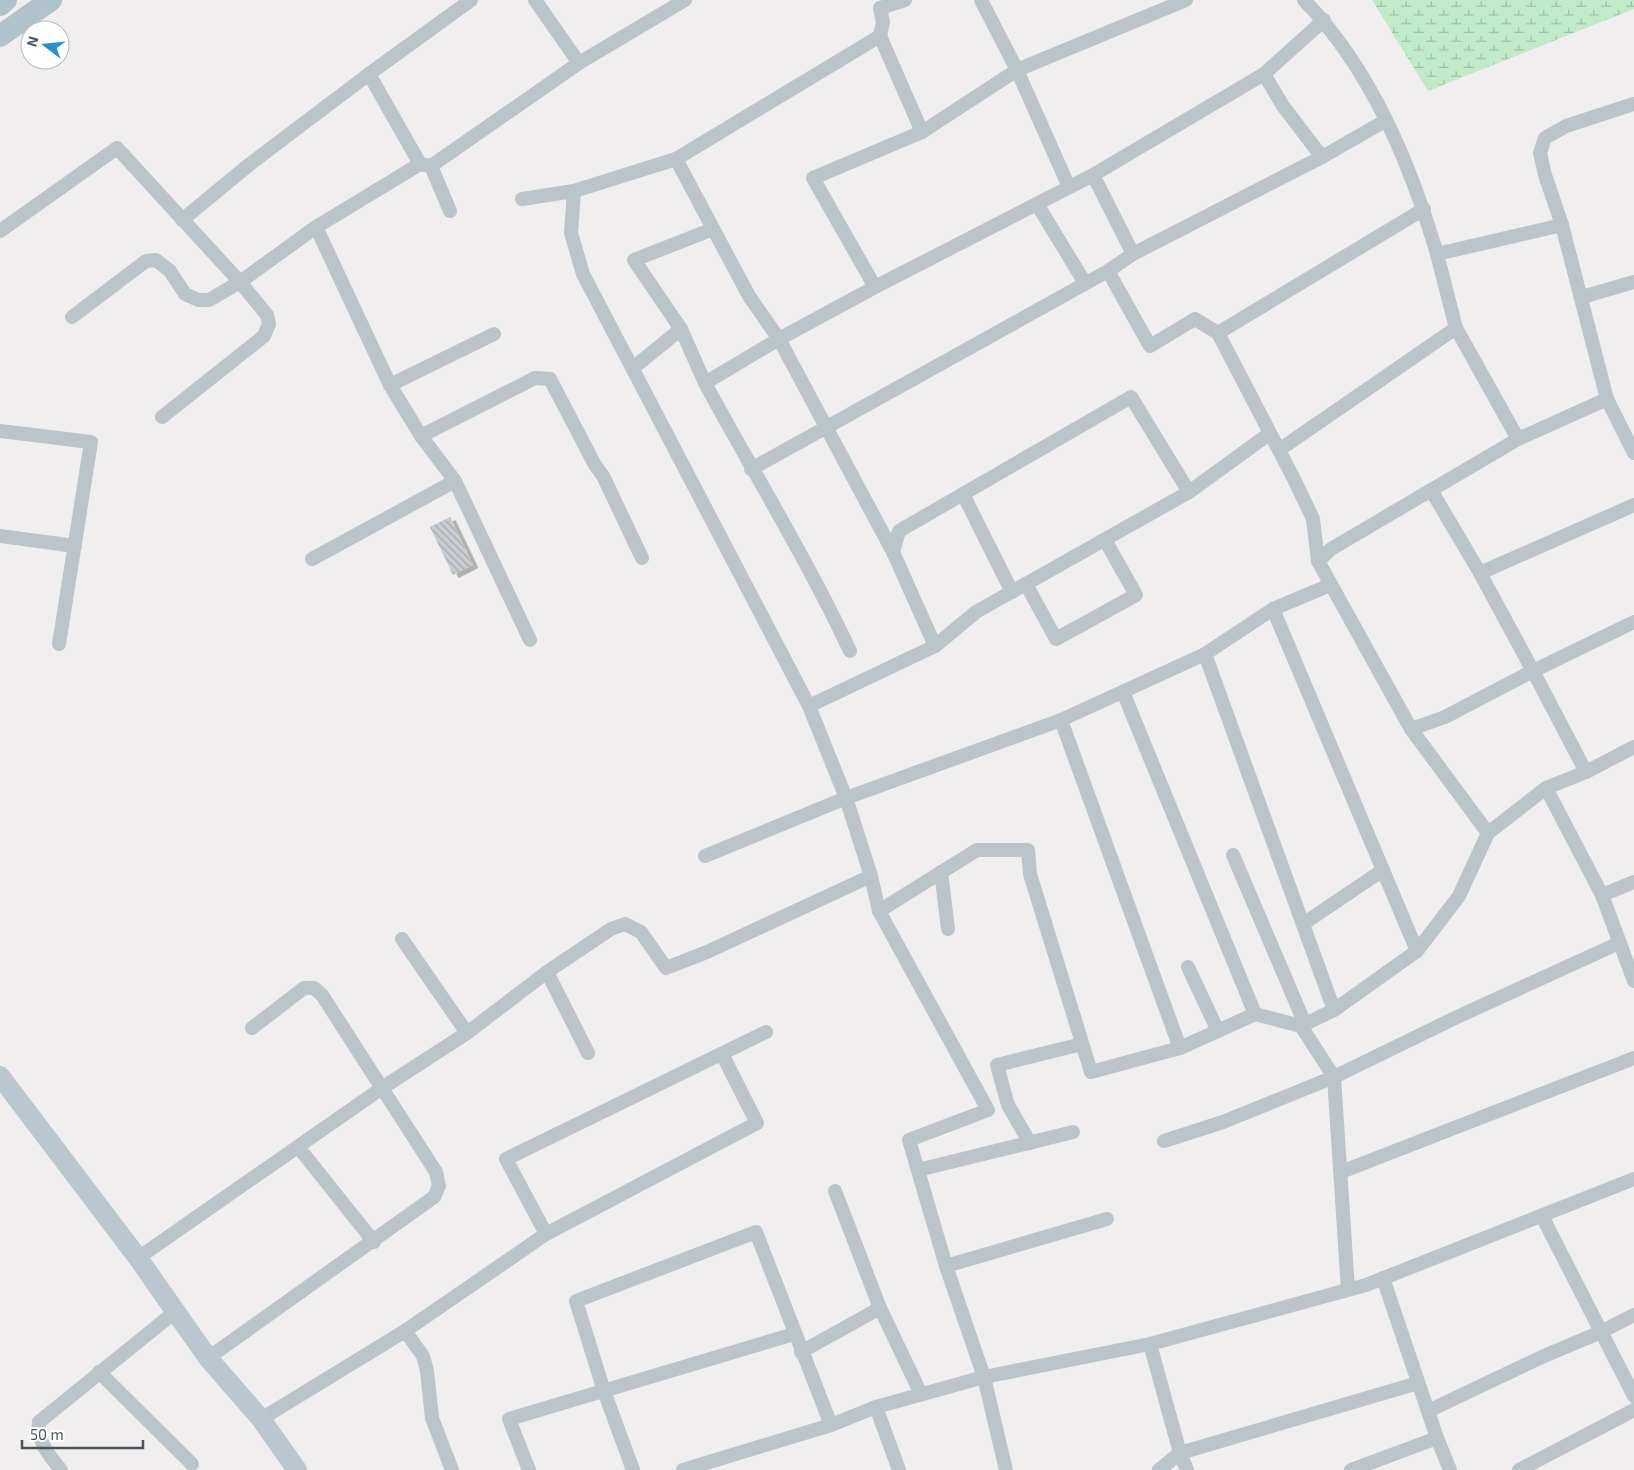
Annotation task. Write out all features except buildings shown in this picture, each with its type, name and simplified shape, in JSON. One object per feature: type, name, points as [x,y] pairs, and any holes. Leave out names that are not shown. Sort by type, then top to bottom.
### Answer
[{"type":"main road","points":[[0,5],[6,0]]},
{"type":"main road","points":[[0,36],[51,0]]},
{"type":"street","points":[[182,220],[250,164],[471,0]]},
{"type":"street","points":[[535,0],[579,63]]},
{"type":"street","points":[[72,317],[146,261],[156,260],[170,270],[185,294],[198,300],[209,300],[240,282],[316,227],[426,165],[579,63],[685,0]]},
{"type":"street","points":[[905,0],[878,4],[882,22],[880,36],[922,132]]},
{"type":"street","points":[[981,0],[1017,70],[1069,186]]},
{"type":"street","points":[[875,287],[813,178],[922,132],[1017,70],[1186,0]]},
{"type":"street","points":[[1304,0],[1324,20],[1355,62],[1385,121],[1424,209],[1456,328],[1518,439]]},
{"type":"street","points":[[705,382],[875,287],[1093,175],[1264,74],[1324,20]]},
{"type":"street","points":[[522,199],[574,190],[676,159],[880,36]]},
{"type":"street","points":[[369,74],[426,165],[450,211]]},
{"type":"street","points":[[1264,74],[1283,106],[1322,157]]},
{"type":"street","points":[[1634,105],[1566,126],[1545,138],[1540,153],[1582,297],[1607,399],[1634,453]]},
{"type":"street","points":[[751,470],[1108,270],[1133,254],[1322,157],[1385,121]]},
{"type":"street","points":[[0,231],[117,148],[240,282],[267,315],[269,324],[264,336],[162,417]]},
{"type":"street","points":[[676,159],[749,296],[779,339],[893,552],[935,646]]},
{"type":"street","points":[[1093,175],[1133,254]]},
{"type":"street","points":[[574,190],[571,233],[583,274],[634,368],[809,706],[846,798],[872,876],[879,911],[988,1110],[909,1140],[946,1266],[984,1377],[1006,1470]]},
{"type":"street","points":[[1037,204],[1085,283]]},
{"type":"street","points":[[1218,333],[1424,209]]},
{"type":"street","points":[[1437,254],[1562,224]]},
{"type":"street","points":[[316,227],[390,385],[421,436],[455,481],[530,640]]},
{"type":"street","points":[[713,229],[634,260],[681,330],[705,382],[751,470],[794,541],[850,652]]},
{"type":"street","points":[[1108,270],[1150,346],[1194,319],[1218,333],[1313,519],[1318,561],[1330,585],[1411,729],[1488,833]]},
{"type":"street","points":[[1582,297],[1634,282]]},
{"type":"street","points":[[1279,450],[1456,328]]},
{"type":"street","points":[[634,368],[681,330]]},
{"type":"street","points":[[390,385],[494,334]]},
{"type":"street","points":[[421,436],[535,378],[550,379],[595,465],[603,476],[642,558]]},
{"type":"street","points":[[893,552],[899,531],[1130,397],[1189,492]]},
{"type":"street","points":[[1318,561],[1331,549],[1518,439],[1607,399]]},
{"type":"street","points":[[0,432],[91,442],[59,644]]},
{"type":"street","points":[[809,706],[935,646],[976,612],[1189,492],[1269,434]]},
{"type":"street","points":[[312,559],[455,481]]},
{"type":"street","points":[[1431,490],[1480,573],[1534,671],[1586,772]]},
{"type":"street","points":[[963,494],[1012,592]]},
{"type":"street","points":[[1480,573],[1634,505]]},
{"type":"street","points":[[0,536],[75,546]]},
{"type":"street","points":[[1026,584],[1056,639],[1136,595],[1105,540]]},
{"type":"street","points":[[705,856],[846,798],[1061,720],[1205,654],[1274,609],[1330,585]]},
{"type":"street","points":[[1274,609],[1417,951]]},
{"type":"street","points":[[1411,729],[1445,717],[1634,622]]},
{"type":"street","points":[[1205,654],[1334,1010]]},
{"type":"street","points":[[1123,692],[1255,1014]]},
{"type":"street","points":[[1061,720],[1180,1048]]},
{"type":"street","points":[[879,911],[977,850],[1028,850],[1030,874],[1091,1072],[1180,1048],[1255,1014],[1303,1025],[1334,1010],[1417,951],[1459,896],[1488,833],[1546,788],[1586,772],[1634,747]]},
{"type":"street","points":[[1546,788],[1602,895],[1634,981]]},
{"type":"street","points":[[1233,855],[1303,1025],[1334,1077],[1348,1290]]},
{"type":"street","points":[[1303,924],[1383,870]]},
{"type":"street","points":[[940,872],[948,929]]},
{"type":"street","points":[[138,1258],[299,1148],[382,1088],[467,1033],[547,972],[611,929],[625,924],[640,932],[666,968],[707,952],[872,876]]},
{"type":"street","points":[[1602,895],[1634,882]]},
{"type":"street","points":[[402,939],[467,1033]]},
{"type":"street","points":[[1164,1141],[1223,1122],[1334,1077],[1457,1017],[1619,943]]},
{"type":"street","points":[[1188,967],[1218,1031]]},
{"type":"street","points":[[547,972],[588,1053]]},
{"type":"street","points":[[208,1358],[374,1242],[434,1197],[439,1186],[436,1172],[322,995],[314,988],[304,988],[252,1028]]},
{"type":"street","points":[[546,1234],[506,1159],[766,1032]]},
{"type":"street","points":[[1030,1143],[1008,1105],[997,1065],[1082,1044]]},
{"type":"street","points":[[262,1419],[405,1331],[546,1234],[757,1123],[722,1054]]},
{"type":"street","points":[[1341,1172],[1634,1058]]},
{"type":"street","points":[[0,1076],[138,1258],[208,1358],[262,1419],[297,1470]]},
{"type":"street","points":[[918,1170],[1073,1132]]},
{"type":"street","points":[[299,1148],[374,1242]]},
{"type":"street","points":[[689,1469],[831,1425],[876,1406],[984,1377],[1150,1344],[1348,1290],[1634,1179]]},
{"type":"street","points":[[835,1191],[880,1308],[921,1394]]},
{"type":"street","points":[[1542,1216],[1634,1396]]},
{"type":"street","points":[[946,1266],[1106,1219]]},
{"type":"street","points":[[633,1470],[604,1390],[576,1301],[756,1232],[794,1334],[831,1425]]},
{"type":"street","points":[[1383,1278],[1437,1438],[1450,1470]]},
{"type":"street","points":[[801,1352],[880,1308]]},
{"type":"street","points":[[61,1470],[45,1451],[38,1433],[40,1422],[176,1311]]},
{"type":"street","points":[[1428,1411],[1634,1315]]},
{"type":"street","points":[[405,1331],[422,1356],[427,1371],[432,1418],[452,1470]]},
{"type":"street","points":[[529,1470],[509,1419],[794,1334]]},
{"type":"street","points":[[1150,1344],[1180,1453],[1187,1470]]},
{"type":"street","points":[[99,1372],[192,1464]]},
{"type":"street","points":[[1159,1470],[1180,1453],[1418,1383]]},
{"type":"street","points":[[876,1406],[899,1470]]},
{"type":"street","points":[[1519,1470],[1634,1410]]},
{"type":"street","points":[[1351,1470],[1437,1438]]},
{"type":"green space","points":[[1372,0],[1634,0],[1634,9],[1428,91]]}]
